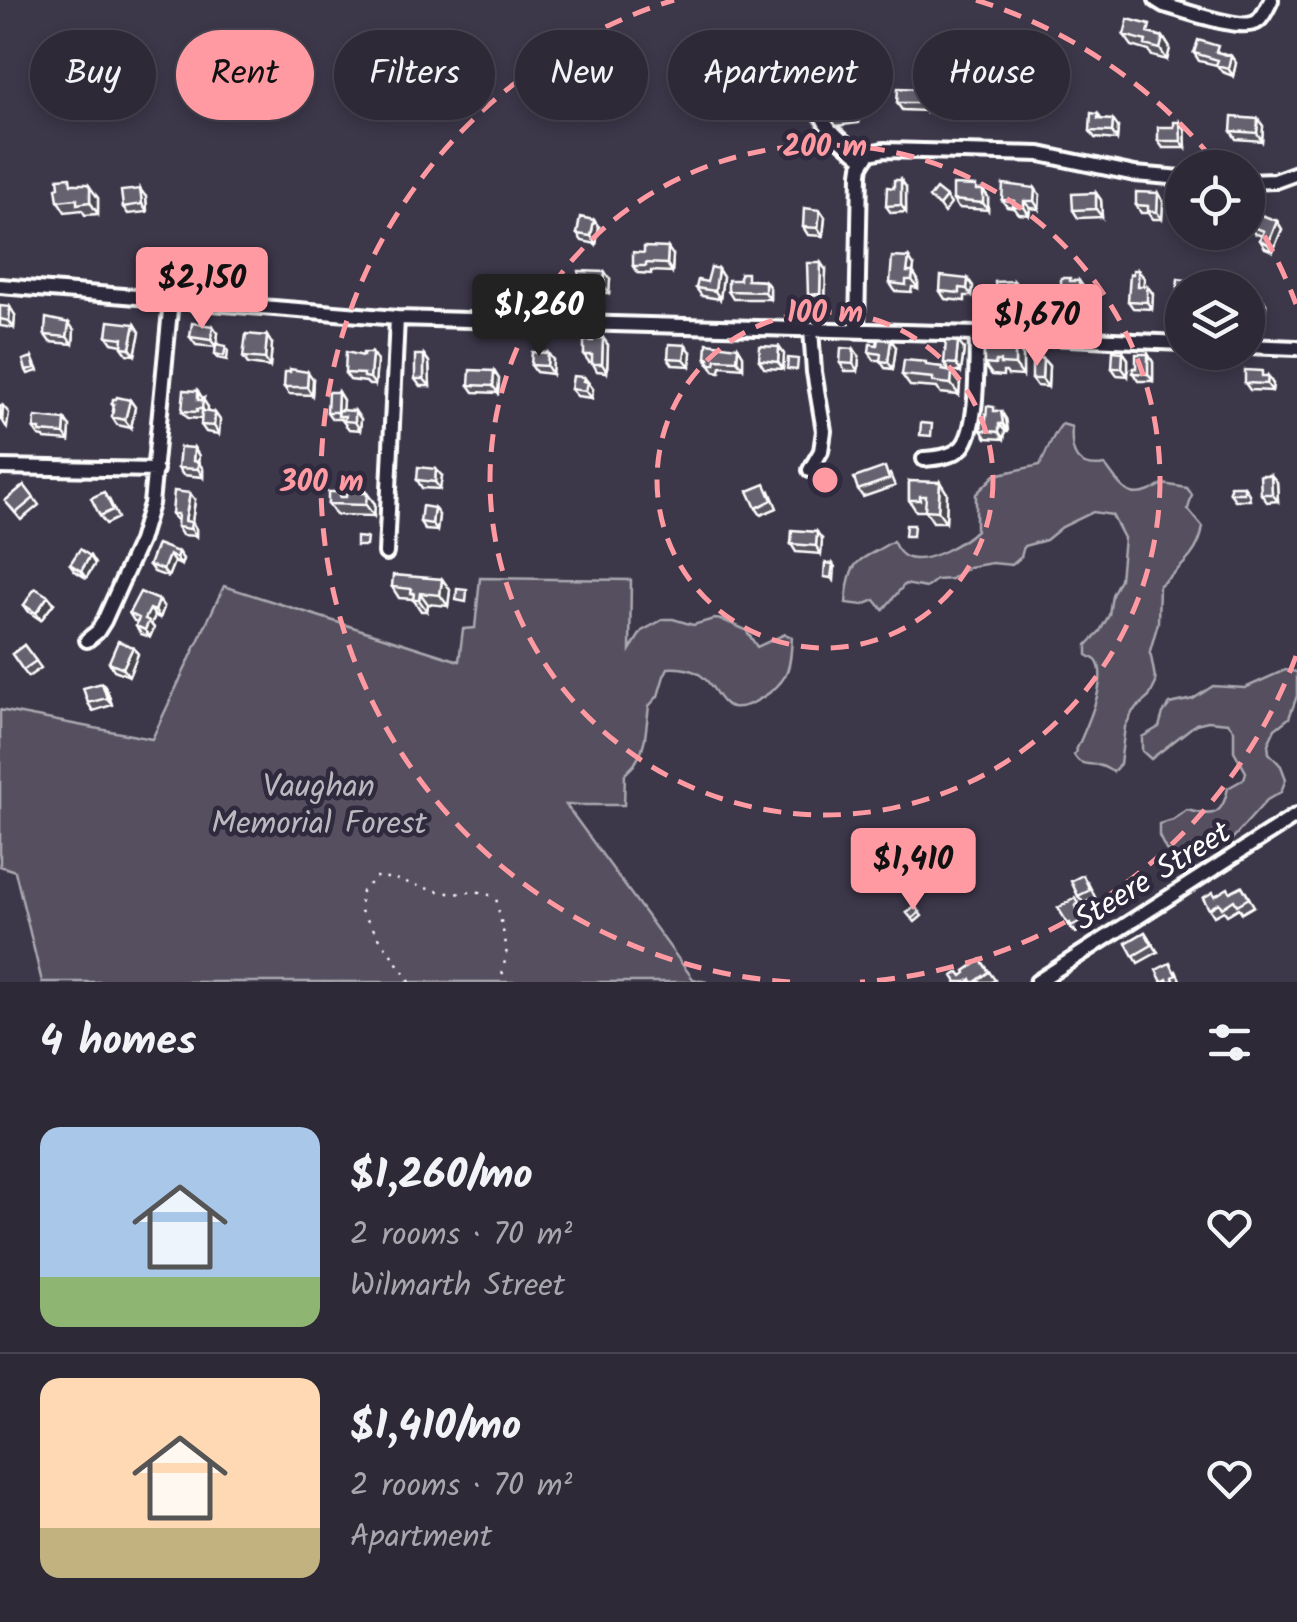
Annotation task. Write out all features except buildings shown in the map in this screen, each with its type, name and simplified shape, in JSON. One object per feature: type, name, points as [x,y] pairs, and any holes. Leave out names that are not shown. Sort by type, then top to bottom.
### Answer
[{"type":"street","points":[[1156,0],[1248,25],[1258,21],[1272,0]]},
{"type":"street","points":[[825,120],[864,159]]},
{"type":"street","points":[[857,330],[860,173],[869,154],[884,150],[1040,154],[1165,177]]},
{"type":"street","points":[[1265,182],[1297,173]]},
{"type":"street","points":[[0,286],[397,318],[1165,342]]},
{"type":"street","points":[[87,640],[104,622],[152,504],[171,300]]},
{"type":"street","points":[[386,553],[397,318]]},
{"type":"street","points":[[810,470],[821,451],[824,430],[814,372],[812,329]]},
{"type":"street","points":[[924,460],[962,448],[968,436],[973,419],[977,334]]},
{"type":"street","points":[[1265,347],[1297,348]]},
{"type":"street","points":[[0,466],[156,470]]},
{"type":"street","name":"Steere Street","points":[[1037,982],[1297,815]]},
{"type":"path","points":[[410,982],[360,911],[360,894],[375,877],[391,877],[451,894],[479,890],[496,898],[507,949],[501,982]]},
{"type":"green space","points":[[1062,424],[1072,427],[1072,445],[1081,462],[1105,465],[1130,492],[1143,493],[1163,484],[1187,488],[1192,495],[1188,509],[1203,527],[1193,553],[1159,586],[1158,623],[1150,651],[1156,683],[1125,727],[1120,764],[1113,772],[1083,763],[1074,755],[1099,686],[1099,666],[1087,655],[1087,645],[1109,615],[1120,579],[1124,538],[1112,515],[1093,512],[1046,540],[1024,546],[1021,557],[1012,565],[969,567],[926,588],[905,584],[883,610],[875,600],[863,605],[846,603],[850,577],[857,563],[893,541],[904,555],[917,559],[945,551],[970,535],[976,530],[976,494],[995,475],[1040,465]]},
{"type":"green space","name":"Vaughan Memorial Forest","points":[[480,578],[631,580],[630,650],[642,631],[664,619],[693,625],[723,620],[746,630],[757,647],[785,634],[792,637],[785,676],[769,693],[739,707],[725,704],[695,672],[668,668],[658,696],[649,706],[641,753],[625,774],[624,805],[566,805],[693,979],[707,982],[42,982],[15,871],[0,866],[0,710],[152,739],[224,586],[459,661],[463,629],[475,628]]},
{"type":"green space","points":[[1285,670],[1297,672],[1297,696],[1289,718],[1275,729],[1268,744],[1269,753],[1286,779],[1281,792],[1267,800],[1226,846],[1211,844],[1190,860],[1166,850],[1159,836],[1159,824],[1187,810],[1215,812],[1223,804],[1228,788],[1244,779],[1246,772],[1234,751],[1234,730],[1228,723],[1196,724],[1151,759],[1142,751],[1142,737],[1159,727],[1170,704],[1193,699],[1213,686],[1245,688]]}]
